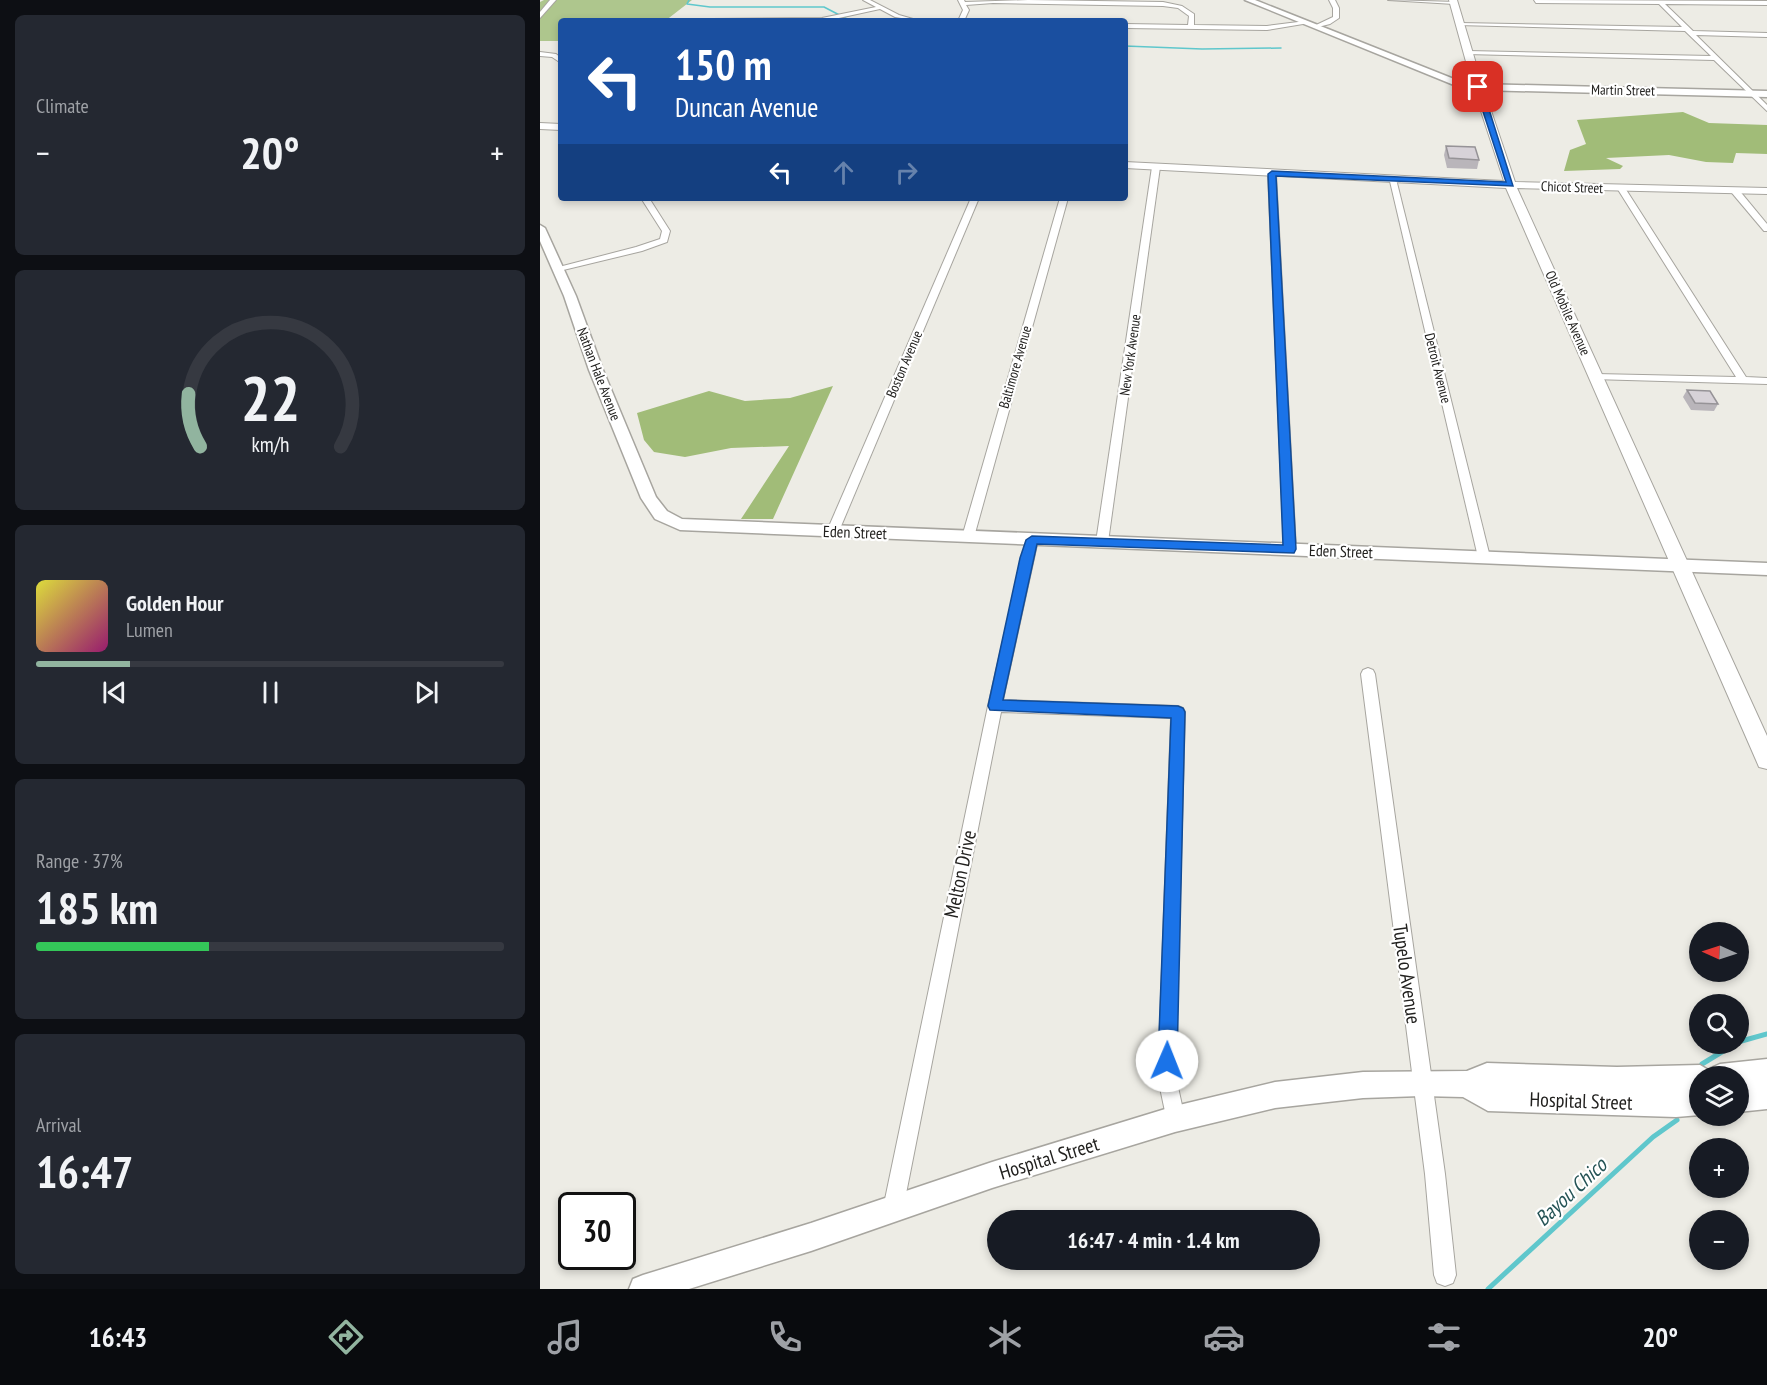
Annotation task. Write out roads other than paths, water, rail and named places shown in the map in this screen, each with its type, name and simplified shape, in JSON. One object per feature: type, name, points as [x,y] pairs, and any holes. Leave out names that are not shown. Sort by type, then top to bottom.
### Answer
[{"type":"main road","name":"Old Mobile Avenue","points":[[1454,1],[1478,87],[1511,185],[1767,759]]},
{"type":"main road","points":[[540,126],[558,127]]},
{"type":"main road","name":"Chicot Street","points":[[1128,165],[1511,185],[1767,191]]},
{"type":"street","points":[[540,16],[553,0]]},
{"type":"street","points":[[866,0],[902,18]]},
{"type":"street","points":[[1249,0],[1457,83],[1478,87]]},
{"type":"street","points":[[1316,27],[1336,18],[1336,5],[1332,0]]},
{"type":"street","points":[[1391,0],[1454,1]]},
{"type":"street","points":[[1383,1],[1387,5],[1394,6],[1402,0]]},
{"type":"street","points":[[1536,1],[1767,3]]},
{"type":"street","points":[[1659,1],[1767,109]]},
{"type":"street","points":[[962,18],[966,10],[962,2],[1163,4],[1188,11],[1192,15],[1191,27]]},
{"type":"street","points":[[832,18],[879,8]]},
{"type":"street","points":[[1128,26],[1267,28],[1306,22]]},
{"type":"street","points":[[1460,25],[1767,34]]},
{"type":"street","points":[[1468,53],[1716,58]]},
{"type":"street","points":[[540,54],[554,55],[558,58]]},
{"type":"street","name":"Martin Street","points":[[1478,87],[1767,94]]},
{"type":"street","name":"New York Avenue","points":[[1102,542],[1156,167]]},
{"type":"street","points":[[1272,174],[1290,549]]},
{"type":"street","name":"Detroit Avenue","points":[[1392,179],[1484,557]]},
{"type":"street","points":[[1621,188],[1743,381]]},
{"type":"street","points":[[1735,191],[1767,229]]},
{"type":"street","points":[[558,270],[639,249],[664,240],[666,231],[647,201]]},
{"type":"street","name":"Boston Avenue","points":[[833,531],[974,201]]},
{"type":"street","name":"Baltimore Avenue","points":[[968,537],[1063,201]]},
{"type":"street","name":"Nathan Hale Avenue","points":[[540,228],[649,498],[664,517]]},
{"type":"street","points":[[1596,376],[1767,381]]},
{"type":"street","name":"Eden Street","points":[[664,517],[680,524],[701,526],[1767,569]]},
{"type":"street","name":"Melton Drive","points":[[893,1209],[995,706],[1032,540]]},
{"type":"street","name":"Tupelo Avenue","points":[[1368,674],[1435,1174],[1445,1275]]},
{"type":"street","points":[[995,706],[1178,712],[1167,1044],[1169,1096],[1175,1119]]},
{"type":"street","points":[[1749,1074],[1767,1072]]},
{"type":"street","name":"Hospital Street","points":[[643,1289],[1175,1119],[1275,1095],[1363,1085],[1467,1084],[1487,1076],[1617,1080],[1689,1078]]},
{"type":"street","name":"Hospital Street","points":[[1467,1084],[1488,1098],[1689,1103]]},
{"type":"street","points":[[1749,1098],[1767,1096]]},
{"type":"waterway","points":[[689,0],[687,4],[710,7],[824,7],[845,18]]},
{"type":"waterway","points":[[1128,46],[1202,49],[1281,48]]},
{"type":"waterway","name":"Bayou Chico","points":[[1749,1039],[1767,1034]]},
{"type":"waterway","name":"Bayou Chico","points":[[1702,1064],[1718,1054]]},
{"type":"waterway","name":"Bayou Chico","points":[[1488,1289],[1653,1137],[1677,1120]]}]
